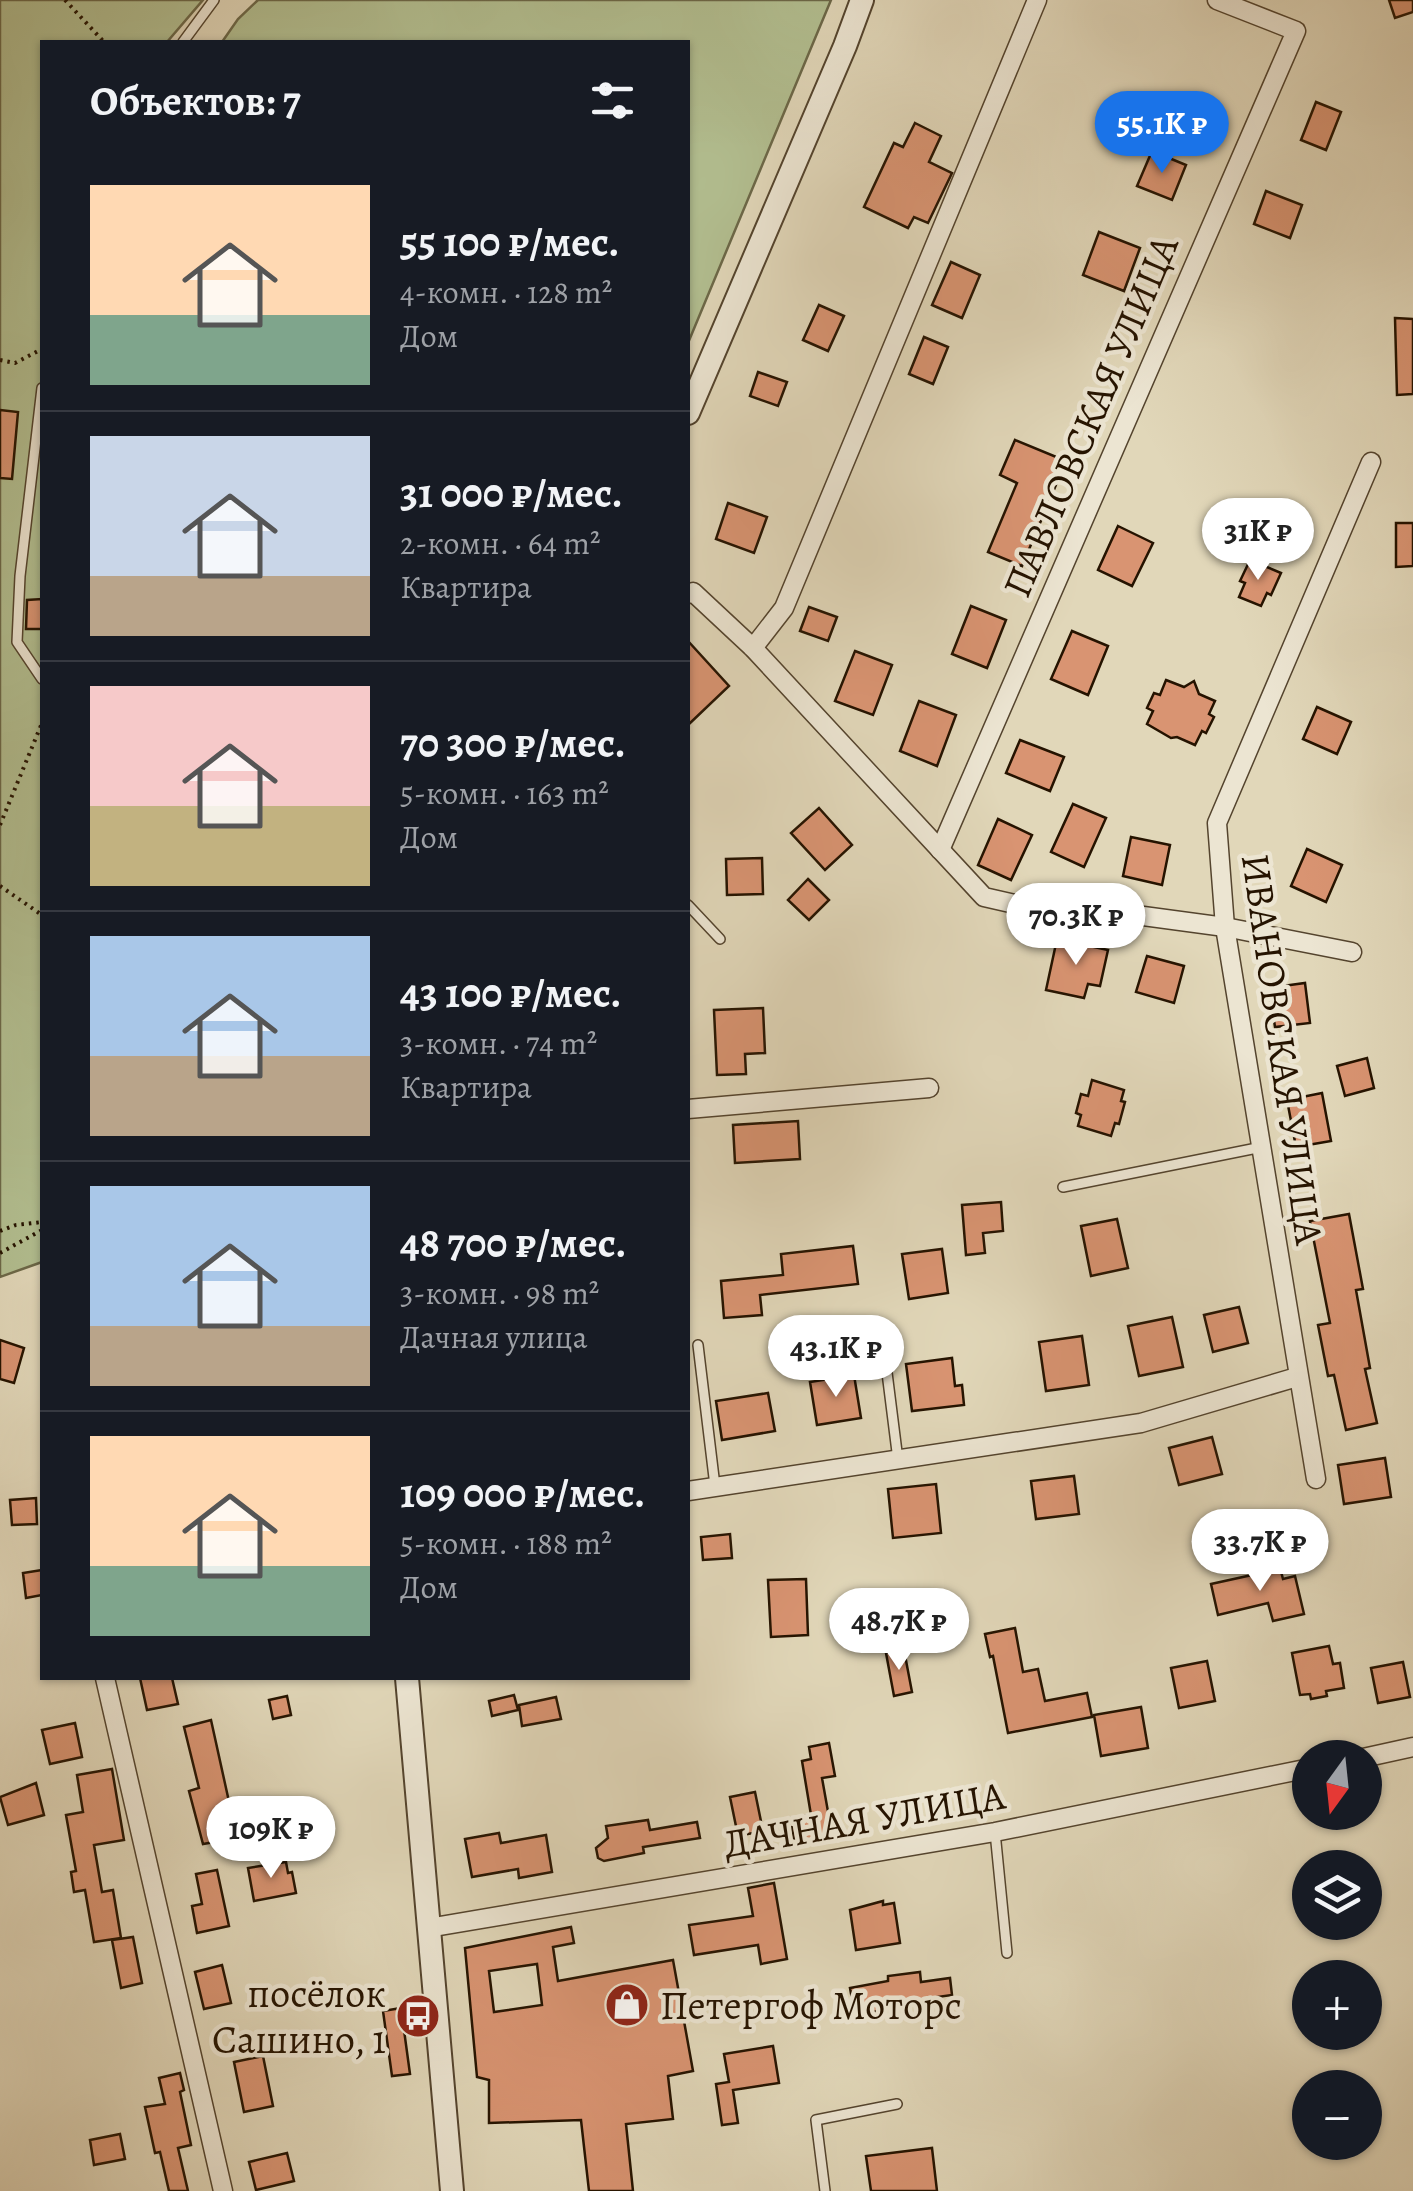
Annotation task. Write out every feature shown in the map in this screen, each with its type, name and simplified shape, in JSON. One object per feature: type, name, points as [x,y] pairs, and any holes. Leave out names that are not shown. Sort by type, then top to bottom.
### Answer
[{"type":"street","points":[[690,408],[846,46],[862,0]]},
{"type":"street","points":[[753,648],[784,608],[1037,0]]},
{"type":"street","name":"ПАВЛОВСКАЯ УЛИЦА","points":[[940,850],[1296,31],[1217,0]]},
{"type":"street","name":"ИВАНОВСКАЯ УЛИЦА","points":[[1316,1479],[1225,927],[1216,823],[1372,462]]},
{"type":"street","points":[[690,593],[753,648],[984,897],[1036,909],[1054,904],[1225,927],[1352,952]]},
{"type":"street","points":[[690,1109],[929,1088]]},
{"type":"street","points":[[690,1491],[1141,1424],[1297,1377]]},
{"type":"street","points":[[105,1680],[223,2191]]},
{"type":"street","points":[[407,1680],[452,2191]]},
{"type":"street","points":[[1382,1754],[1413,1747]]},
{"type":"street","name":"ДАЧНАЯ УЛИЦА","points":[[428,1928],[995,1832],[1292,1772]]},
{"type":"lane","points":[[184,40],[214,0]]},
{"type":"lane","points":[[40,405],[20,576],[17,642],[40,675]]},
{"type":"lane","points":[[690,907],[720,939]]},
{"type":"lane","points":[[1064,1188],[1262,1146]]},
{"type":"lane","points":[[881,1325],[898,1460]]},
{"type":"lane","points":[[698,1345],[715,1487]]},
{"type":"lane","points":[[995,1832],[1007,1953]]},
{"type":"lane","points":[[824,2191],[816,2120],[897,2104]]},
{"type":"path","points":[[65,0],[102,40]]},
{"type":"path","points":[[0,360],[15,363],[40,349]]},
{"type":"path","points":[[0,825],[40,728]]},
{"type":"path","points":[[0,886],[40,914]]},
{"type":"path","points":[[0,1231],[40,1222]]},
{"type":"path","points":[[0,1253],[40,1231]]},
{"type":"green space","points":[[0,0],[203,0],[169,40],[40,40],[40,1263],[0,1277]]},
{"type":"green space","points":[[258,0],[831,0],[690,338],[690,40],[223,40]]},
{"type":"building","points":[[1389,0],[1413,0],[1413,12],[1395,18]]},
{"type":"building","points":[[1316,102],[1341,112],[1326,150],[1301,140]]},
{"type":"building","points":[[915,123],[941,136],[929,162],[952,173],[928,223],[914,217],[908,228],[864,207],[894,143],[903,147]]},
{"type":"building","points":[[1152,151],[1186,165],[1172,200],[1137,186]]},
{"type":"building","points":[[1266,191],[1302,205],[1290,238],[1254,224]]},
{"type":"building","points":[[1099,232],[1140,248],[1124,291],[1083,275]]},
{"type":"building","points":[[951,262],[980,275],[962,318],[932,305]]},
{"type":"building","points":[[819,305],[844,316],[828,351],[803,340]]},
{"type":"building","points":[[1395,318],[1413,319],[1413,394],[1397,395]]},
{"type":"building","points":[[924,337],[948,347],[933,384],[909,374]]},
{"type":"building","points":[[758,372],[787,382],[778,406],[750,396]]},
{"type":"building","points":[[0,410],[18,412],[12,479],[0,478]]},
{"type":"building","points":[[1015,440],[1066,461],[1022,566],[988,552],[1017,483],[1000,475]]},
{"type":"building","points":[[728,503],[767,517],[754,553],[716,539]]},
{"type":"building","points":[[1396,523],[1413,523],[1413,566],[1396,567]]},
{"type":"building","points":[[1118,526],[1153,543],[1132,586],[1098,570]]},
{"type":"building","points":[[1250,560],[1281,573],[1261,606],[1239,597],[1245,583],[1240,581]]},
{"type":"building","points":[[40,599],[40,629],[26,629],[27,600]]},
{"type":"building","points":[[971,606],[1006,620],[987,668],[952,654]]},
{"type":"building","points":[[809,607],[837,617],[828,641],[800,631]]},
{"type":"building","points":[[1072,631],[1108,646],[1088,695],[1051,679]]},
{"type":"building","points":[[690,643],[729,686],[690,723]]},
{"type":"building","points":[[855,651],[892,665],[873,715],[835,701]]},
{"type":"building","points":[[1166,680],[1184,687],[1194,681],[1199,694],[1215,701],[1209,714],[1214,717],[1195,745],[1171,738],[1147,724],[1153,711],[1147,708],[1154,693],[1160,695]]},
{"type":"building","points":[[919,701],[956,715],[937,766],[900,751]]},
{"type":"building","points":[[1317,707],[1351,722],[1337,754],[1303,739]]},
{"type":"building","points":[[1020,740],[1064,757],[1050,791],[1006,773]]},
{"type":"building","points":[[1073,804],[1106,818],[1084,867],[1051,852]]},
{"type":"building","points":[[819,808],[852,845],[825,870],[791,833]]},
{"type":"building","points":[[998,819],[1032,835],[1011,880],[978,865]]},
{"type":"building","points":[[1131,837],[1170,845],[1162,885],[1123,876]]},
{"type":"building","points":[[1307,849],[1342,865],[1326,902],[1291,886]]},
{"type":"building","points":[[762,858],[763,894],[727,895],[726,859]]},
{"type":"building","points":[[808,879],[829,900],[809,920],[788,900]]},
{"type":"building","points":[[1057,939],[1108,950],[1100,986],[1088,984],[1084,998],[1046,990]]},
{"type":"building","points":[[1147,956],[1184,966],[1174,1003],[1136,992]]},
{"type":"building","points":[[1305,983],[1310,1023],[1275,1027],[1269,988]]},
{"type":"building","points":[[763,1008],[765,1053],[745,1054],[746,1074],[717,1075],[714,1010]]},
{"type":"building","points":[[1367,1058],[1374,1088],[1345,1096],[1337,1066]]},
{"type":"building","points":[[1092,1080],[1124,1090],[1119,1124],[1115,1123],[1111,1136],[1078,1126],[1081,1115],[1076,1113],[1081,1094],[1088,1096]]},
{"type":"building","points":[[1322,1093],[1331,1141],[1296,1147],[1287,1100]]},
{"type":"building","points":[[798,1121],[800,1159],[735,1163],[733,1125]]},
{"type":"building","points":[[1001,1202],[1003,1231],[983,1233],[985,1253],[966,1255],[962,1205]]},
{"type":"building","points":[[1349,1214],[1363,1289],[1356,1290],[1370,1368],[1365,1369],[1377,1423],[1346,1430],[1334,1375],[1328,1376],[1318,1325],[1330,1323],[1310,1221]]},
{"type":"building","points":[[1117,1219],[1128,1268],[1091,1276],[1081,1226]]},
{"type":"building","points":[[853,1246],[858,1284],[760,1295],[762,1315],[724,1318],[721,1281],[783,1275],[781,1254]]},
{"type":"building","points":[[942,1249],[948,1293],[909,1299],[902,1254]]},
{"type":"building","points":[[1239,1307],[1248,1343],[1213,1352],[1204,1315]]},
{"type":"building","points":[[1172,1317],[1183,1367],[1139,1376],[1128,1326]]},
{"type":"building","points":[[1082,1336],[1089,1385],[1046,1391],[1039,1342]]},
{"type":"building","points":[[0,1340],[24,1348],[14,1383],[0,1379]]},
{"type":"building","points":[[952,1358],[955,1386],[962,1385],[964,1405],[912,1411],[906,1364]]},
{"type":"building","points":[[854,1375],[861,1418],[817,1425],[810,1382]]},
{"type":"building","points":[[768,1393],[775,1431],[722,1440],[716,1401]]},
{"type":"building","points":[[1212,1437],[1222,1474],[1179,1485],[1169,1448]]},
{"type":"building","points":[[1385,1458],[1391,1497],[1344,1504],[1338,1465]]},
{"type":"building","points":[[1074,1476],[1079,1514],[1036,1519],[1031,1481]]},
{"type":"building","points":[[936,1484],[941,1533],[893,1538],[888,1489]]},
{"type":"building","points":[[36,1498],[37,1524],[12,1525],[10,1500]]},
{"type":"building","points":[[730,1534],[732,1558],[703,1560],[701,1537]]},
{"type":"building","points":[[1279,1564],[1283,1579],[1295,1576],[1304,1614],[1273,1621],[1268,1603],[1218,1615],[1211,1584],[1261,1573],[1260,1569]]},
{"type":"building","points":[[40,1570],[40,1595],[26,1598],[23,1573]]},
{"type":"building","points":[[806,1579],[808,1635],[771,1637],[768,1580]]},
{"type":"building","points":[[1015,1628],[1023,1672],[1038,1669],[1045,1701],[1087,1693],[1092,1717],[1008,1733],[985,1634]]},
{"type":"building","points":[[1329,1646],[1333,1664],[1340,1663],[1344,1688],[1311,1699],[1310,1694],[1300,1695],[1292,1653]]},
{"type":"building","points":[[904,1650],[912,1692],[894,1696],[886,1653]]},
{"type":"building","points":[[1207,1661],[1215,1701],[1179,1708],[1171,1668]]},
{"type":"building","points":[[1403,1662],[1410,1697],[1378,1703],[1371,1668]]},
{"type":"building","points":[[140,1680],[172,1680],[178,1704],[147,1710]]},
{"type":"building","points":[[514,1695],[518,1710],[492,1716],[489,1701]]},
{"type":"building","points":[[287,1696],[291,1715],[273,1719],[269,1700]]},
{"type":"building","points":[[556,1697],[561,1719],[522,1726],[519,1705]]},
{"type":"building","points":[[1141,1707],[1148,1748],[1101,1756],[1094,1715]]},
{"type":"building","points":[[211,1720],[237,1838],[203,1844],[189,1791],[199,1788],[184,1727]]},
{"type":"building","points":[[75,1723],[82,1757],[50,1764],[42,1730]]},
{"type":"building","points":[[829,1743],[835,1776],[822,1778],[832,1834],[795,1844],[790,1818],[811,1815],[802,1761],[811,1759],[809,1747]]},
{"type":"building","points":[[112,1769],[124,1840],[94,1845],[102,1892],[113,1890],[121,1938],[94,1942],[85,1890],[74,1892],[71,1872],[76,1871],[66,1815],[83,1812],[77,1775]]},
{"type":"building","points":[[36,1783],[44,1815],[8,1825],[0,1797]]},
{"type":"building","points":[[755,1792],[763,1831],[738,1836],[730,1797]]},
{"type":"building","points":[[648,1820],[650,1830],[697,1822],[700,1838],[643,1847],[644,1853],[604,1861],[598,1858],[596,1848],[608,1838],[606,1826]]},
{"type":"building","points":[[499,1833],[501,1843],[546,1835],[552,1872],[519,1878],[518,1869],[472,1877],[465,1839]]},
{"type":"building","points":[[286,1862],[296,1893],[254,1901],[248,1868]]},
{"type":"building","points":[[217,1870],[229,1926],[197,1933],[192,1906],[202,1904],[196,1874]]},
{"type":"building","points":[[774,1883],[787,1959],[761,1964],[758,1945],[694,1955],[689,1925],[753,1916],[748,1888]]},
{"type":"building","points":[[883,1901],[883,1905],[894,1903],[900,1943],[856,1950],[850,1910]]},
{"type":"building","points":[[571,1927],[574,1943],[553,1947],[558,1981],[673,1960],[693,2071],[668,2076],[673,2119],[626,2124],[633,2191],[589,2191],[581,2120],[489,2123],[489,2080],[477,2077],[465,1948]],"holes":[[[537,1964],[542,2005],[494,2012],[489,1971]]]},
{"type":"building","points":[[133,1937],[142,1983],[121,1988],[112,1940]]},
{"type":"building","points":[[222,1965],[231,2003],[204,2009],[195,1972]]},
{"type":"building","points":[[920,1972],[921,1982],[950,1978],[952,1995],[923,1999],[923,2003],[878,2007],[878,2011],[855,2016],[850,1988],[888,1981],[888,1976]]},
{"type":"building","points":[[401,2008],[410,2074],[392,2076],[383,2011]]},
{"type":"building","points":[[773,2046],[779,2083],[733,2090],[738,2123],[722,2125],[716,2084],[729,2082],[724,2054]]},
{"type":"building","points":[[263,2056],[273,2106],[244,2112],[234,2062]]},
{"type":"building","points":[[180,2073],[191,2145],[178,2148],[188,2191],[169,2191],[160,2152],[155,2153],[145,2107],[165,2104],[159,2078]]},
{"type":"building","points":[[120,2134],[125,2159],[94,2165],[90,2140]]},
{"type":"building","points":[[932,2148],[937,2191],[871,2191],[866,2156]]},
{"type":"building","points":[[287,2153],[294,2181],[256,2190],[249,2162]]},
{"type":"place","name":"Петергоф Моторс","points":[[627,2005]]},
{"type":"place","name":"посёлок Сашино, 1","points":[[418,2016]]}]
